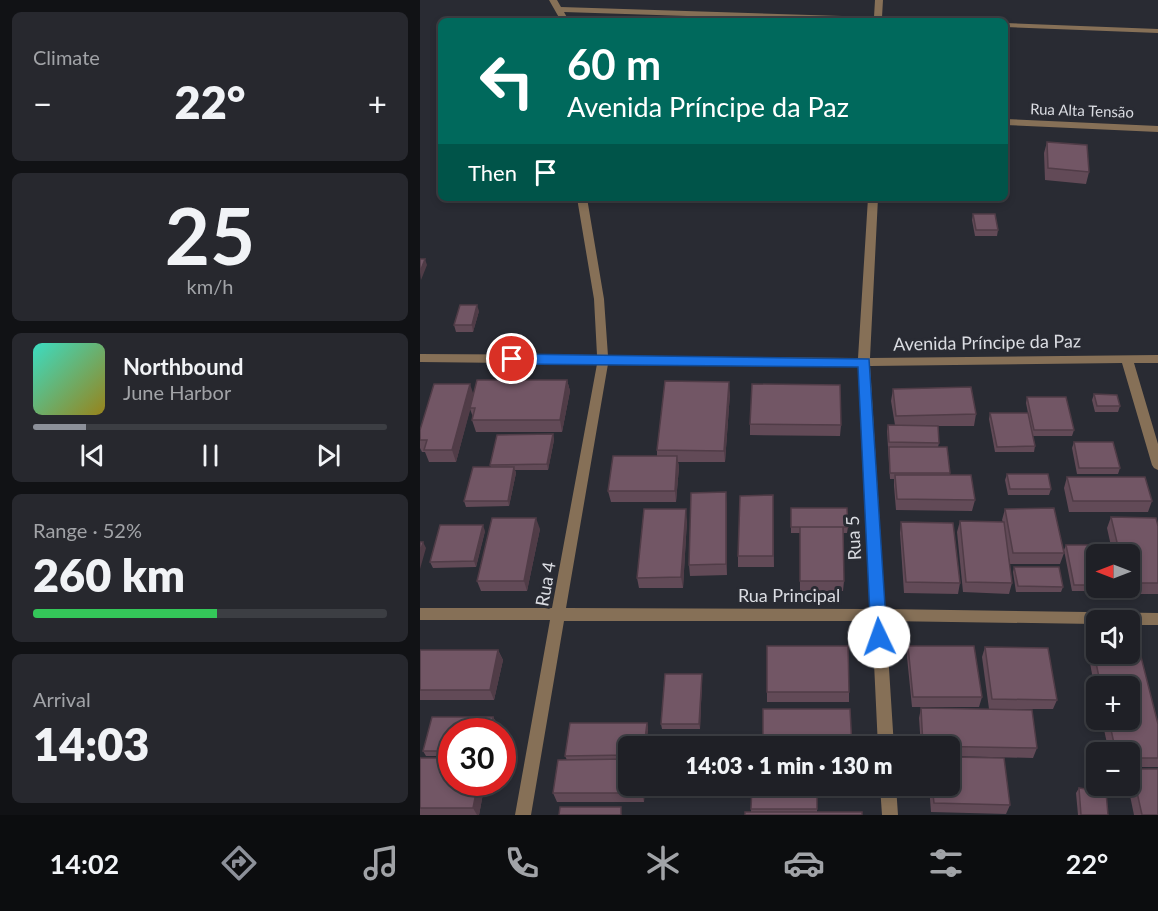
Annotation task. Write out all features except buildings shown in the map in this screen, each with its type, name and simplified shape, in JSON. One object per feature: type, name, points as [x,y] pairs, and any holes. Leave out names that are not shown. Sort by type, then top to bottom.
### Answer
[{"type":"street","points":[[553,0],[563,18]]},
{"type":"street","points":[[878,18],[879,0]]},
{"type":"street","points":[[558,9],[820,18]]},
{"type":"street","points":[[1008,25],[1158,31]]},
{"type":"street","name":"Rua Alta Tensão","points":[[1008,122],[1158,129]]},
{"type":"street","name":"Rua 4","points":[[523,815],[603,360],[599,299],[583,201]]},
{"type":"street","name":"Rua 5","points":[[873,201],[864,362],[885,736]]},
{"type":"street","name":"Avenida Príncipe da Paz","points":[[420,358],[864,362],[1158,359]]},
{"type":"street","points":[[1127,360],[1158,465]]},
{"type":"street","name":"Rua Principal","points":[[420,614],[877,615],[1158,619]]},
{"type":"street","points":[[889,796],[890,815]]},
{"type":"route","points":[[512,359],[864,362],[879,637]]}]
